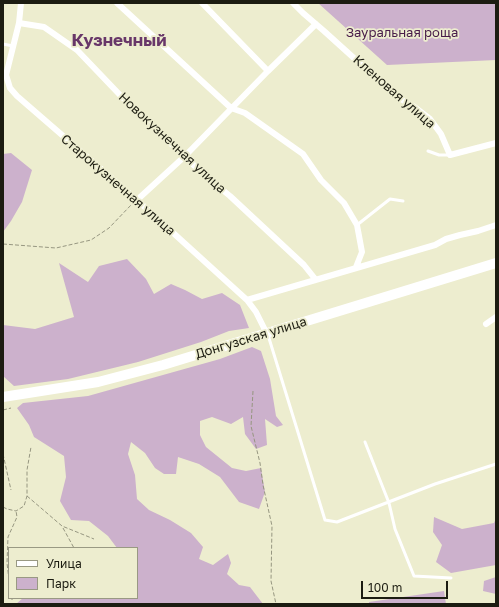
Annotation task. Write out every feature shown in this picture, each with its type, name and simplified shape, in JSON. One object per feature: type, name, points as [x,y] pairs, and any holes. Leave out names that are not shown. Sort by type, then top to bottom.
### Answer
[{"type":"main road","name":"Донгузская улица","points":[[3,397],[120,377],[163,366],[496,263]]},
{"type":"street","name":"Старокузнечная улица","points":[[21,3],[19,23],[6,75],[10,88],[17,96],[137,200],[247,300],[256,312],[267,334]]},
{"type":"street","points":[[117,3],[231,108],[245,113],[302,154],[321,180],[344,204],[357,225],[362,252],[356,267]]},
{"type":"street","points":[[202,3],[268,71]]},
{"type":"street","name":"Кленовая улица","points":[[293,3],[397,97],[413,106],[430,119],[441,134],[450,155]]},
{"type":"street","name":"Новокузнечная улица","points":[[19,23],[44,27],[77,50],[120,95],[204,175],[230,196],[304,265],[316,280]]},
{"type":"street","points":[[137,200],[185,156],[316,24]]},
{"type":"street","points":[[450,155],[496,143]]},
{"type":"street","points":[[247,300],[435,245],[446,239],[496,225]]},
{"type":"street","points":[[362,252],[375,262]]},
{"type":"street","points":[[486,324],[496,317]]},
{"type":"lane","points":[[3,44],[13,46]]},
{"type":"lane","points":[[428,151],[439,155],[450,155]]},
{"type":"lane","points":[[357,225],[390,199],[403,201]]},
{"type":"lane","points":[[267,334],[325,520],[337,522],[435,484],[496,464]]},
{"type":"lane","points":[[365,442],[388,502],[395,529],[414,576],[451,578]]},
{"type":"path","points":[[3,244],[56,248],[91,240],[109,228],[137,200]]},
{"type":"path","points":[[253,391],[251,426],[260,462],[263,485],[272,526],[271,581],[276,604]]},
{"type":"path","points":[[3,410],[11,408]]},
{"type":"path","points":[[3,507],[16,510],[24,506],[27,470],[31,447]]},
{"type":"path","points":[[3,454],[11,490]]},
{"type":"path","points":[[26,496],[62,526],[94,539]]},
{"type":"path","points":[[8,572],[8,538],[17,517],[16,510]]},
{"type":"path","points":[[62,526],[73,547]]},
{"type":"green space","name":"Зауральная роща","points":[[318,3],[496,3],[496,60],[387,65]]},
{"type":"green space","points":[[11,153],[32,170],[22,202],[3,232],[3,154]]},
{"type":"green space","points":[[127,259],[146,279],[154,294],[171,284],[202,299],[222,293],[240,305],[249,328],[229,331],[201,342],[138,362],[68,379],[14,386],[3,376],[3,325],[35,329],[74,317],[59,263],[88,282],[99,266]]},
{"type":"green space","points":[[252,347],[261,351],[270,379],[276,416],[283,425],[277,427],[265,419],[267,445],[256,449],[245,434],[243,417],[231,424],[212,417],[200,421],[200,435],[206,447],[232,468],[246,471],[261,468],[265,492],[259,509],[239,502],[220,477],[199,464],[178,457],[176,474],[164,474],[155,468],[145,453],[131,442],[128,454],[135,475],[137,499],[149,510],[170,520],[191,533],[203,547],[199,559],[213,565],[228,554],[231,563],[227,574],[239,585],[250,587],[263,604],[16,604],[22,599],[138,599],[138,547],[116,547],[108,536],[89,521],[71,520],[60,501],[66,477],[64,456],[34,437],[29,425],[17,408],[23,403],[88,396],[220,359]]},
{"type":"green space","points":[[434,517],[462,529],[494,523],[496,518],[496,565],[451,573],[436,562],[442,545],[433,532]]},
{"type":"green space","points":[[496,577],[496,594],[483,591],[484,581]]},
{"type":"green space","points":[[444,591],[446,604],[369,604],[369,602]]},
{"type":"district","name":"Кузнечный","points":[[119,41]]}]
